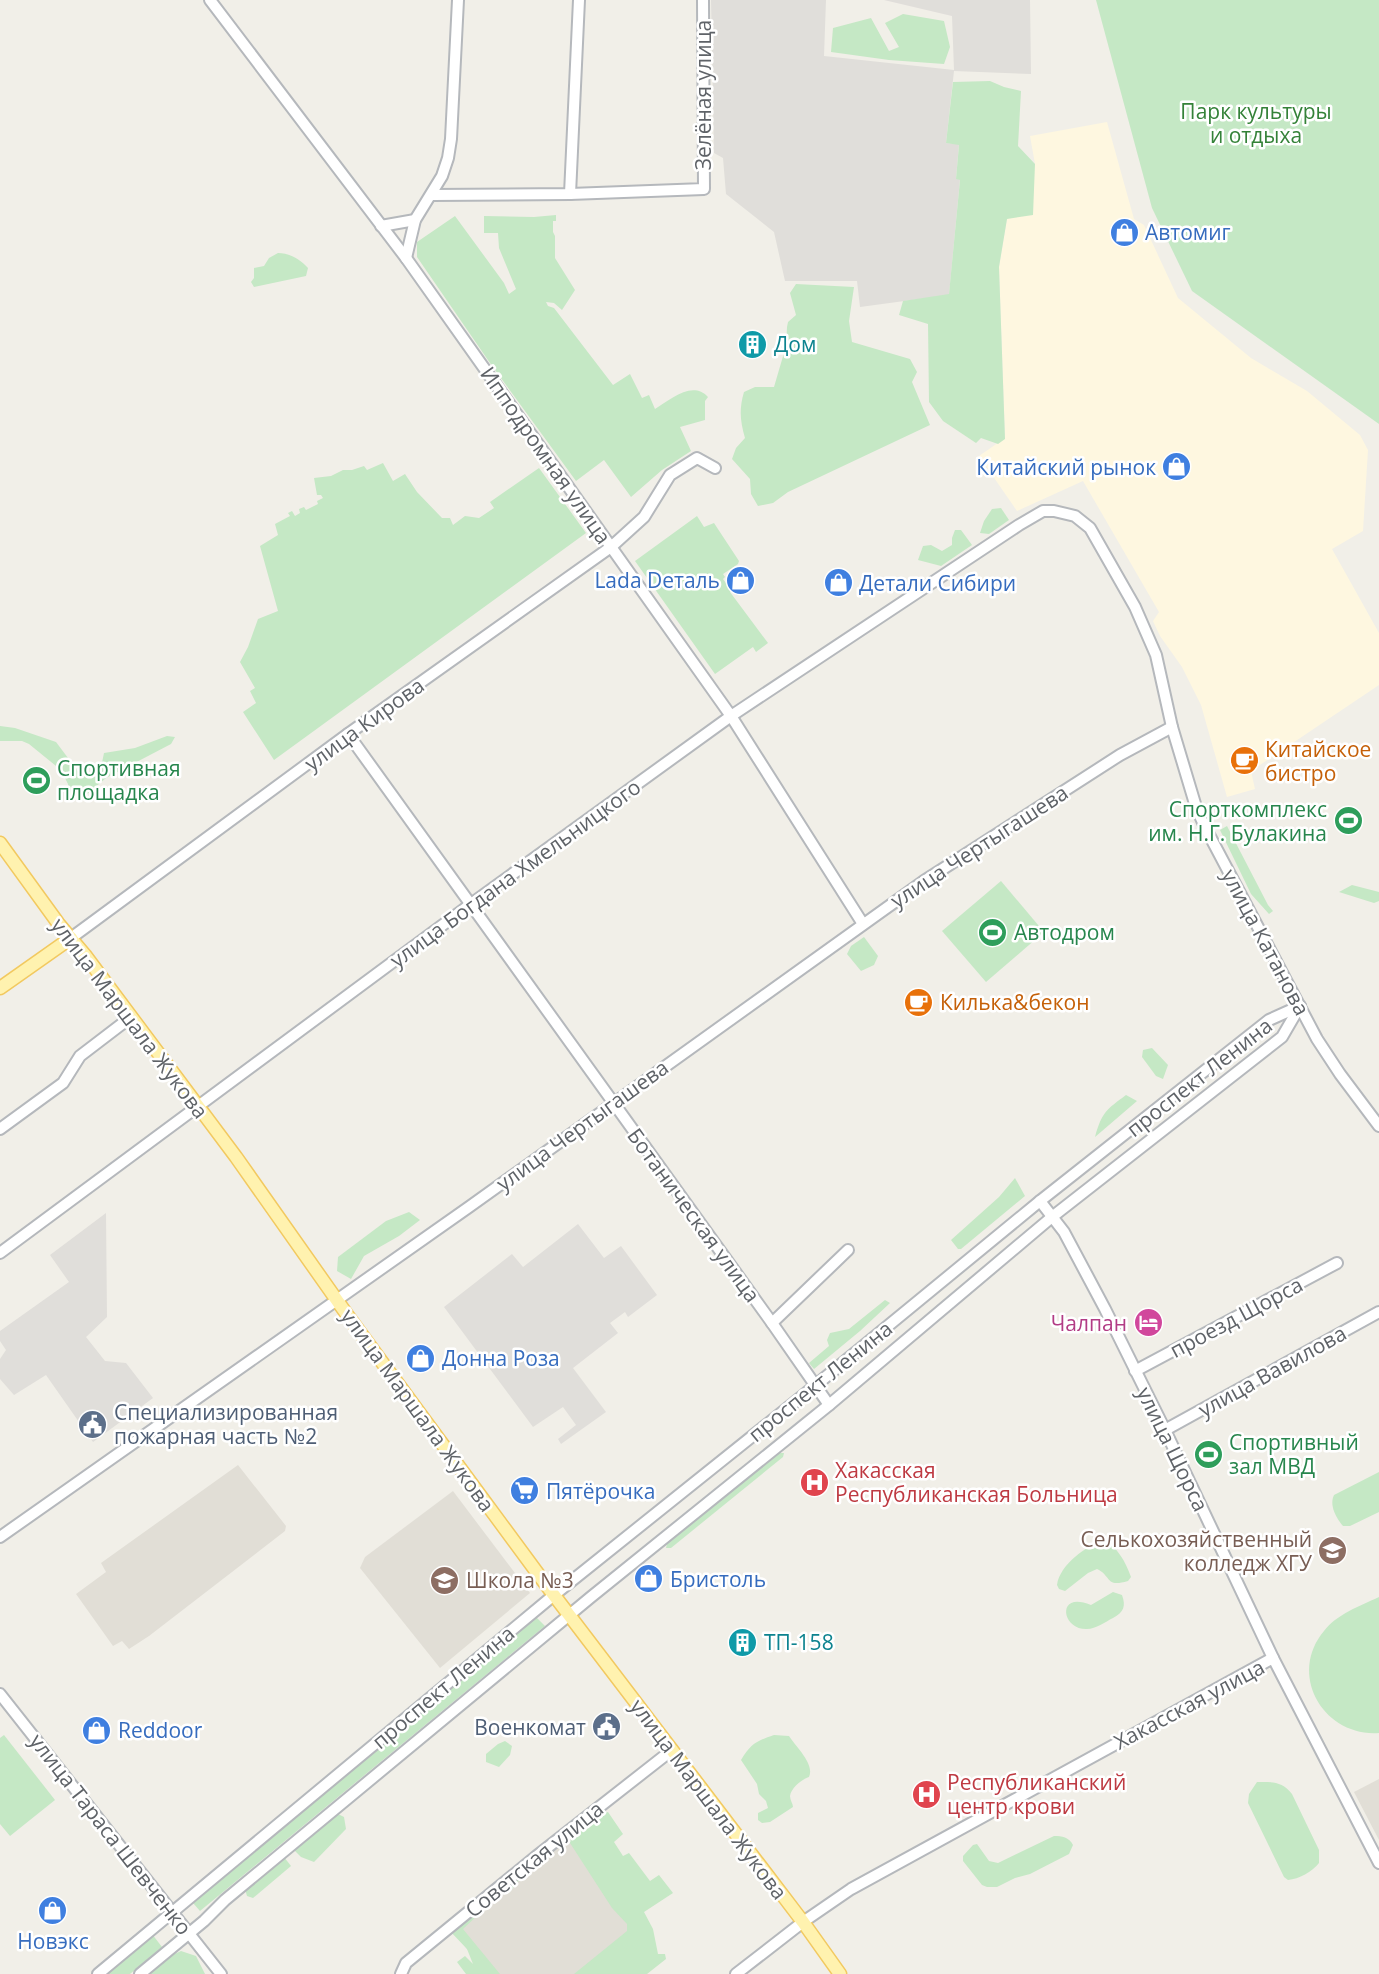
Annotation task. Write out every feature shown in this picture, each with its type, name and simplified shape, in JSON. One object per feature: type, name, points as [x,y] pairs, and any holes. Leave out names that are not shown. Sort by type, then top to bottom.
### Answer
[{"type":"main road","name":"улица Маршала Жукова","points":[[0,843],[236,1157],[337,1300],[569,1616],[803,1922],[840,1974]]},
{"type":"main road","name":"улица Кирова","points":[[0,988],[71,938]]},
{"type":"street","name":"Ипподромная улица","points":[[210,0],[405,258],[731,716],[863,924]]},
{"type":"street","points":[[405,258],[415,220],[442,177],[448,158],[458,0]]},
{"type":"street","points":[[432,195],[570,194],[579,0]]},
{"type":"street","name":"Зелёная улица","points":[[570,194],[704,189],[703,0]]},
{"type":"street","points":[[381,226],[415,220]]},
{"type":"street","name":"улица Кирова","points":[[71,938],[348,734],[611,547],[644,517],[670,476],[697,458],[715,468]]},
{"type":"street","name":"улица Богдана Хмельницкого","points":[[0,1253],[471,904],[731,716],[1043,511]]},
{"type":"street","name":"улица Катанова","points":[[1043,511],[1075,516],[1090,528],[1134,607],[1156,655],[1172,727],[1196,807],[1205,827],[1317,1039],[1379,1126]]},
{"type":"street","name":"улица Чертыгашева","points":[[0,1537],[337,1300],[924,881],[1120,755],[1172,727]]},
{"type":"street","name":"Ботаническая улица","points":[[348,734],[829,1405]]},
{"type":"street","name":"проспект Ленина","points":[[98,1974],[554,1595],[1040,1201],[1269,1020],[1300,1006]]},
{"type":"street","name":"проспект Ленина","points":[[140,1974],[234,1893],[829,1405],[1052,1217],[1282,1037],[1300,1006]]},
{"type":"street","points":[[0,1129],[63,1083],[80,1056],[131,1017]]},
{"type":"street","name":"улица Щорса","points":[[1040,1201],[1064,1232],[1165,1430],[1274,1658],[1379,1863]]},
{"type":"street","points":[[772,1323],[848,1250]]},
{"type":"street","name":"проезд Щорса","points":[[1135,1371],[1337,1263]]},
{"type":"street","name":"улица Вавилова","points":[[1165,1430],[1379,1312]]},
{"type":"street","name":"Хакасская улица","points":[[736,1974],[803,1922],[850,1889],[889,1866],[1274,1658]]},
{"type":"street","name":"улица Тараса Шевченко","points":[[0,1694],[221,1974]]},
{"type":"street","name":"Советская улица","points":[[400,1974],[406,1963],[672,1750]]},
{"type":"shaded area","points":[[711,0],[826,0],[824,56],[954,70],[952,16],[884,0],[1030,0],[1031,74],[954,71],[946,143],[959,144],[956,179],[960,179],[949,295],[860,307],[857,281],[785,281],[774,232],[726,194],[723,158],[714,153]]},
{"type":"shaded area","name":"Китайский рынок","points":[[1107,122],[1134,219],[1144,225],[1178,298],[1251,358],[1307,391],[1360,435],[1368,450],[1363,531],[1332,549],[1379,633],[1379,685],[1251,771],[1255,789],[1227,797],[1201,705],[1182,667],[1160,636],[1153,621],[1159,612],[1083,481],[1017,511],[979,456],[1005,438],[999,267],[1007,219],[1035,164],[1030,136]]},
{"type":"shaded area","points":[[106,1213],[107,1317],[86,1337],[105,1361],[126,1363],[153,1398],[93,1442],[46,1375],[14,1395],[0,1379],[0,1359],[6,1350],[0,1341],[0,1331],[69,1282],[50,1255]]},
{"type":"shaded area","points":[[578,1224],[604,1258],[621,1246],[657,1295],[628,1317],[625,1312],[610,1323],[618,1333],[573,1368],[606,1412],[561,1444],[558,1439],[576,1425],[563,1407],[533,1427],[444,1307],[512,1254],[523,1267]]},
{"type":"shaded area","points":[[238,1465],[286,1526],[285,1531],[149,1636],[129,1649],[122,1641],[113,1646],[76,1594],[106,1572],[101,1563]]},
{"type":"shaded area","name":"Школа №3","points":[[453,1491],[530,1593],[440,1668],[360,1568],[365,1557]]},
{"type":"shaded area","points":[[1379,1779],[1379,1840],[1354,1792]]},
{"type":"shaded area","points":[[567,1834],[645,1932],[593,1974],[487,1974],[451,1929]]},
{"type":"green space","name":"Парк культуры и отдыха","points":[[1096,0],[1379,0],[1379,424],[1192,291],[1152,208]]},
{"type":"green space","points":[[903,14],[944,21],[950,47],[944,64],[889,60],[831,52],[833,28],[871,18],[889,51],[899,47],[885,23]]},
{"type":"green space","points":[[990,81],[1021,91],[1018,146],[1035,164],[1033,215],[1007,219],[999,267],[1005,439],[998,444],[981,438],[976,443],[943,421],[929,402],[928,324],[899,315],[903,301],[949,294],[960,180],[956,179],[959,145],[946,143],[953,82]]},
{"type":"green space","points":[[556,215],[556,221],[553,221],[555,258],[575,290],[562,310],[554,303],[546,302],[548,306],[554,308],[613,385],[630,374],[642,398],[649,395],[655,409],[688,391],[702,392],[708,397],[705,401],[705,420],[680,427],[691,451],[662,470],[631,497],[604,460],[576,481],[490,363],[417,257],[417,242],[455,216],[504,283],[509,294],[516,289],[499,248],[498,233],[484,233],[484,216]]},
{"type":"green space","points":[[278,253],[302,262],[308,268],[306,276],[254,287],[251,282],[254,278],[254,268],[264,266],[269,258]]},
{"type":"green space","points":[[796,284],[854,287],[849,321],[852,342],[910,359],[917,372],[912,382],[930,425],[788,492],[773,503],[758,506],[751,494],[750,479],[732,459],[736,448],[745,438],[741,420],[741,404],[744,392],[755,387],[774,387],[786,346],[788,322],[796,315],[790,293]]},
{"type":"green space","points":[[383,463],[393,481],[405,474],[417,492],[442,518],[450,518],[453,525],[465,516],[479,518],[494,508],[490,502],[539,468],[586,533],[274,760],[243,712],[256,703],[250,691],[255,688],[240,662],[258,619],[278,611],[260,546],[278,535],[275,524],[290,516],[288,513],[292,511],[295,516],[300,513],[299,509],[304,507],[306,510],[318,504],[317,501],[323,498],[317,495],[314,478],[331,476],[343,470],[364,466],[367,470]]},
{"type":"green space","points":[[1001,508],[1009,520],[989,534],[980,533],[992,509]]},
{"type":"green space","points":[[697,516],[704,527],[714,523],[739,561],[723,574],[725,577],[723,579],[768,643],[756,652],[753,647],[715,674],[635,561]]},
{"type":"green space","points":[[955,530],[961,530],[972,545],[941,566],[918,560],[923,546],[931,545],[942,551],[952,545]]},
{"type":"green space","points":[[0,726],[15,728],[56,742],[80,774],[99,777],[104,753],[135,748],[167,736],[175,737],[171,744],[106,778],[80,800],[70,796],[68,784],[61,770],[29,744],[22,741],[0,741]]},
{"type":"green space","points":[[1227,826],[1273,911],[1269,914],[1251,894],[1220,830]]},
{"type":"green space","name":"Автодром","points":[[1001,881],[1044,932],[986,982],[942,931]]},
{"type":"green space","points":[[1352,885],[1379,892],[1379,901],[1374,903],[1339,892]]},
{"type":"green space","points":[[864,937],[878,956],[874,965],[861,971],[847,954],[851,946]]},
{"type":"green space","points":[[1152,1048],[1168,1065],[1163,1079],[1156,1076],[1142,1057],[1143,1050]]},
{"type":"green space","points":[[1126,1095],[1137,1101],[1095,1137],[1106,1112]]},
{"type":"green space","points":[[1015,1178],[1025,1196],[961,1249],[958,1249],[951,1240],[999,1197]]},
{"type":"green space","points":[[409,1212],[420,1220],[399,1236],[364,1256],[351,1279],[337,1271],[338,1257],[386,1221]]},
{"type":"green space","points":[[885,1300],[890,1303],[814,1369],[809,1363],[829,1346],[827,1340],[830,1333],[849,1329]]},
{"type":"green space","points":[[778,1453],[784,1453],[783,1457],[671,1548],[666,1548],[667,1544]]},
{"type":"green space","points":[[1379,1472],[1379,1512],[1350,1526],[1343,1526],[1334,1511],[1332,1503],[1334,1495]]},
{"type":"green space","points":[[1105,1538],[1124,1560],[1131,1577],[1128,1581],[1112,1582],[1097,1569],[1088,1573],[1065,1591],[1059,1589],[1057,1585],[1059,1577],[1068,1563],[1082,1551]]},
{"type":"green space","points":[[1113,1592],[1122,1595],[1124,1602],[1120,1613],[1090,1629],[1078,1628],[1072,1624],[1066,1612],[1067,1606],[1080,1602],[1091,1605]]},
{"type":"green space","points":[[1379,1597],[1379,1733],[1359,1732],[1342,1725],[1328,1714],[1317,1700],[1311,1684],[1309,1666],[1313,1648],[1329,1625],[1349,1611]]},
{"type":"green space","points":[[536,1617],[545,1626],[200,1911],[193,1903]]},
{"type":"green space","points":[[4,1735],[55,1800],[10,1836],[0,1824],[0,1738]]},
{"type":"green space","points":[[774,1735],[789,1736],[807,1761],[810,1772],[809,1777],[792,1790],[790,1797],[793,1807],[770,1822],[762,1823],[758,1820],[758,1813],[768,1808],[766,1801],[759,1794],[757,1784],[741,1760],[754,1744]]},
{"type":"green space","points":[[505,1741],[512,1746],[510,1755],[499,1767],[486,1762],[486,1754]]},
{"type":"green space","points":[[1257,1782],[1280,1784],[1292,1794],[1319,1850],[1319,1863],[1305,1874],[1288,1880],[1284,1877],[1248,1803],[1249,1794]]},
{"type":"green space","points":[[608,1812],[623,1834],[614,1842],[623,1856],[629,1853],[650,1881],[659,1875],[673,1893],[644,1912],[653,1929],[658,1954],[665,1954],[666,1959],[647,1974],[574,1974],[627,1931],[627,1924],[612,1908],[570,1843],[574,1830],[582,1822]]},
{"type":"green space","points":[[336,1813],[344,1817],[346,1829],[314,1862],[301,1857],[292,1848]]},
{"type":"green space","points":[[1054,1836],[1060,1836],[1071,1842],[1073,1845],[1069,1854],[1030,1874],[997,1887],[982,1885],[963,1861],[963,1856],[973,1845],[977,1844],[989,1861],[998,1863]]},
{"type":"green space","points":[[284,1857],[291,1866],[253,1898],[247,1896],[245,1889]]},
{"type":"green space","points":[[528,1869],[509,1893],[499,1895],[463,1929],[500,1974],[466,1974],[457,1962],[465,1956],[473,1964],[467,1949],[449,1930]]},
{"type":"green space","points":[[152,1934],[162,1947],[130,1974],[104,1974]]},
{"type":"green space","points":[[181,1951],[196,1956],[205,1974],[146,1974],[166,1958]]},
{"type":"place","name":"Автомиг","points":[[1124,232]]},
{"type":"place","name":"Дом","points":[[753,344]]},
{"type":"place","name":"Китайский рынок","points":[[1177,467]]},
{"type":"place","name":"Lada Dеталь","points":[[741,580]]},
{"type":"place","name":"Детали Сибири","points":[[838,583]]},
{"type":"place","name":"Китайское бистро","points":[[1244,761]]},
{"type":"place","name":"Спортивная площадка","points":[[36,780]]},
{"type":"place","name":"Спорткомплекс им. Н.Г. Булакина","points":[[1348,821]]},
{"type":"place","name":"Автодром","points":[[993,932]]},
{"type":"place","name":"Килька&бекон","points":[[919,1002]]},
{"type":"place","name":"Чалпан","points":[[1148,1323]]},
{"type":"place","name":"Донна Роза","points":[[421,1358]]},
{"type":"place","name":"Специализированная пожарная часть №2","points":[[93,1424]]},
{"type":"place","name":"Спортивный зал МВД","points":[[1208,1454]]},
{"type":"place","name":"Хакасская Республиканская Больница","points":[[814,1482]]},
{"type":"place","name":"Пятёрочка","points":[[525,1491]]},
{"type":"place","name":"Селькохозяйственный колледж ХГУ","points":[[1333,1551]]},
{"type":"place","name":"Бристоль","points":[[649,1579]]},
{"type":"place","name":"Школа №3","points":[[445,1580]]},
{"type":"place","name":"ТП-158","points":[[743,1642]]},
{"type":"place","name":"Военкомат","points":[[607,1727]]},
{"type":"place","name":"Reddoor","points":[[97,1730]]},
{"type":"place","name":"Республиканский центр крови","points":[[926,1794]]},
{"type":"place","name":"Новэкс","points":[[53,1910]]}]
